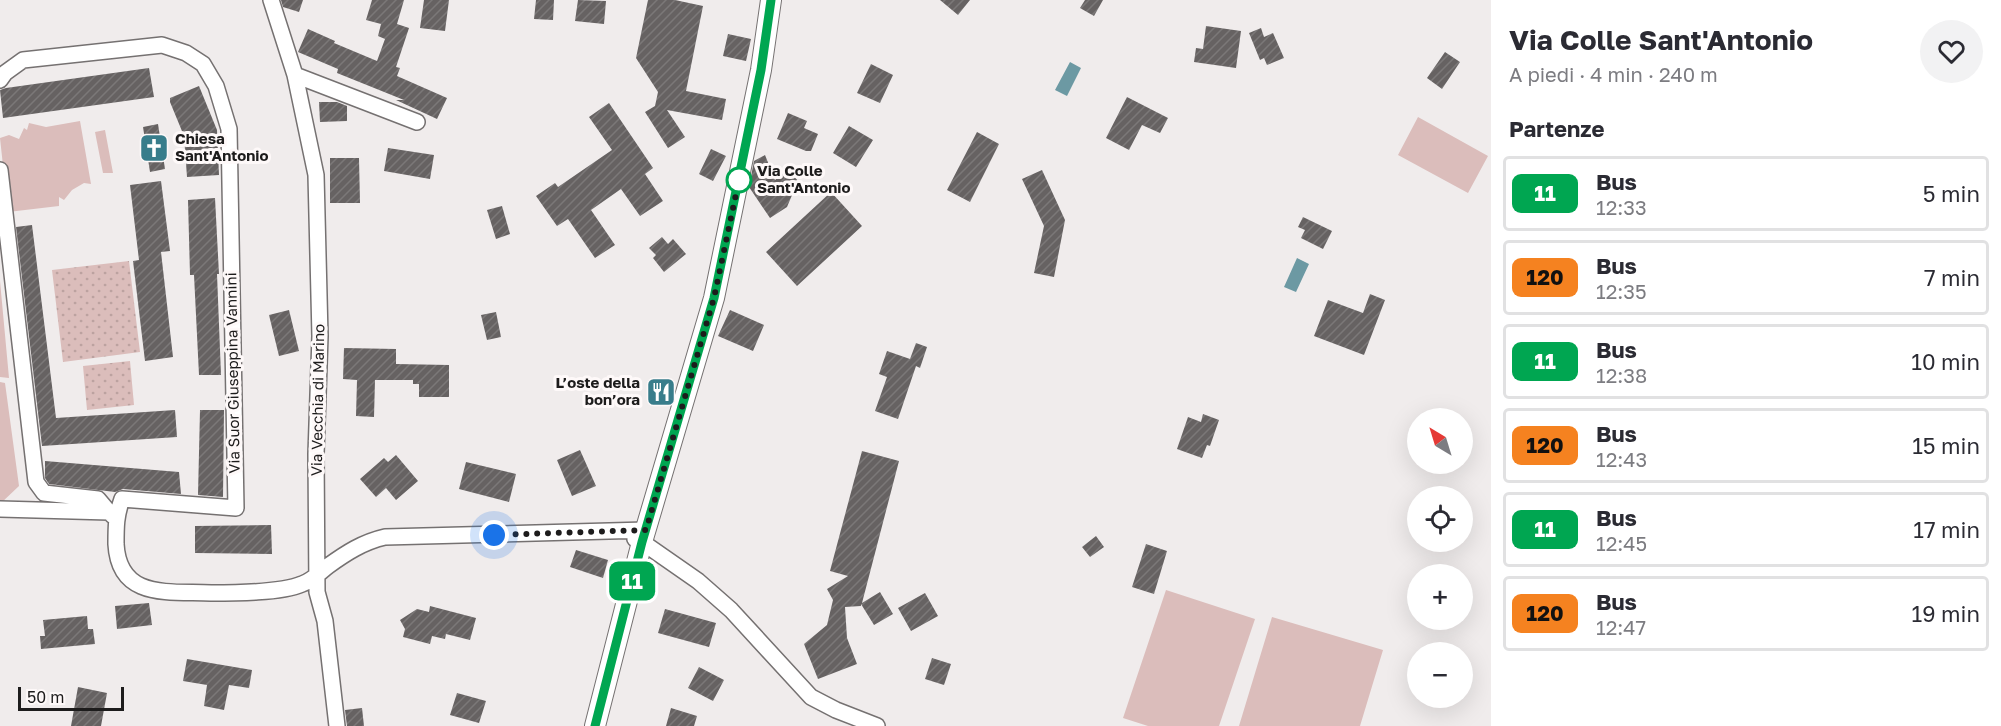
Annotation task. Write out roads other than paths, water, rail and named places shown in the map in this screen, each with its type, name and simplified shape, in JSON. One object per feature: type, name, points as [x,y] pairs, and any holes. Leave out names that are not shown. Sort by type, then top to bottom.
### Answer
[{"type":"main road","points":[[595,726],[644,536],[714,298],[761,70],[771,0]]},
{"type":"street","name":"Via Vecchia di Marino","points":[[271,0],[295,75],[316,175],[320,336],[316,454],[317,592],[325,621],[337,726]]},
{"type":"street","name":"Via Suor Giuseppina Vannini","points":[[0,80],[5,73],[23,60],[162,45],[186,53],[203,64],[216,86],[229,129],[236,508],[122,499],[112,515]]},
{"type":"street","points":[[295,75],[417,122]]},
{"type":"street","points":[[0,170],[36,483],[44,493],[98,500],[112,515],[119,565],[132,581],[144,588],[159,591],[223,593],[291,588],[305,584],[354,548],[385,537],[612,532],[644,536],[731,610],[811,697],[836,710],[877,726]]},
{"type":"street","points":[[0,509],[112,515]]},
{"type":"water","points":[[1070,62],[1081,68],[1067,96],[1055,90]]},
{"type":"water","points":[[1297,258],[1309,264],[1296,292],[1284,287]]},
{"type":"place","name":"Chiesa Sant'Antonio","points":[[154,148]]},
{"type":"place","name":"Via Colle Sant'Antonio","points":[[739,180]]},
{"type":"place","name":"L’oste della bon’ora","points":[[661,392]]}]
